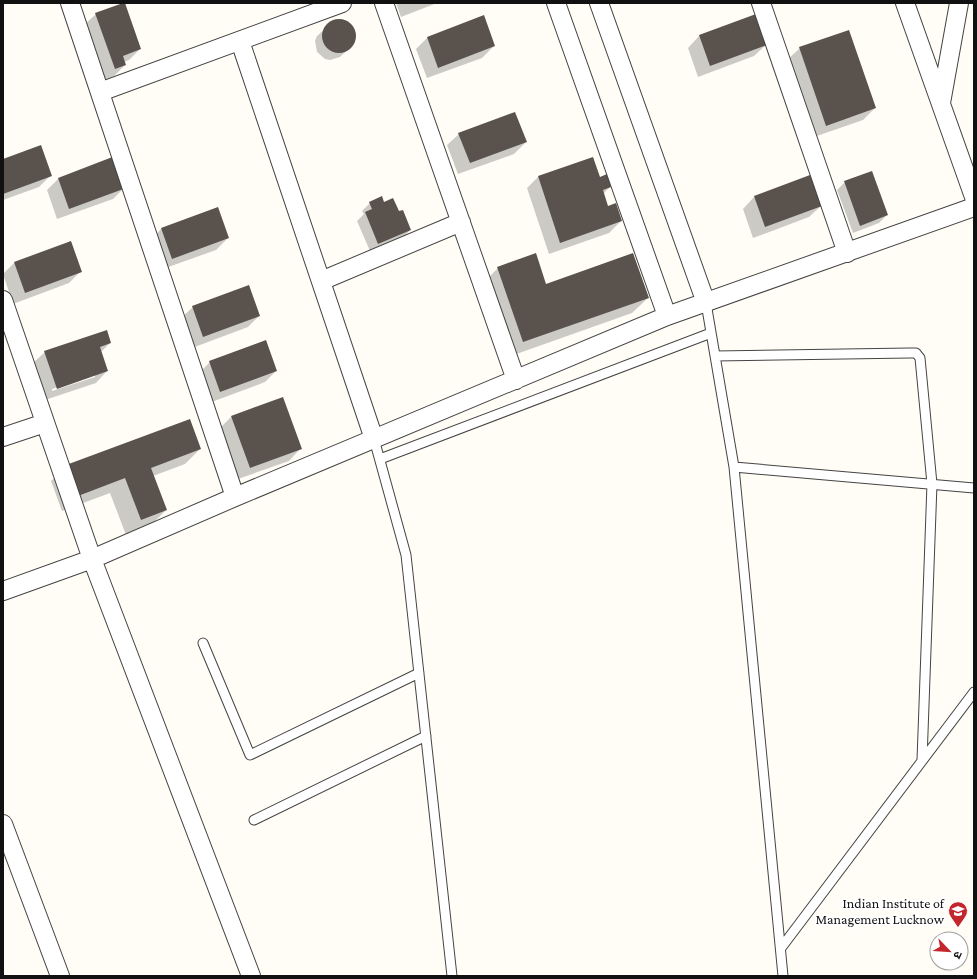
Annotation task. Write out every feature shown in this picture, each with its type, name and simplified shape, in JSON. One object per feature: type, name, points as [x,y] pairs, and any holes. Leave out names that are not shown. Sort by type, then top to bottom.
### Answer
[{"type":"street","points":[[70,3],[235,497]]},
{"type":"street","points":[[100,92],[342,3]]},
{"type":"street","points":[[384,3],[516,380]]},
{"type":"street","points":[[556,3],[667,316]]},
{"type":"street","points":[[599,3],[706,303]]},
{"type":"street","points":[[761,3],[847,253]]},
{"type":"street","points":[[905,3],[974,197]]},
{"type":"street","points":[[941,105],[959,3]]},
{"type":"street","points":[[240,41],[374,439]]},
{"type":"street","points":[[3,591],[92,559],[235,497],[667,316],[974,207]]},
{"type":"street","points":[[321,281],[461,222]]},
{"type":"street","points":[[3,300],[92,559],[251,976]]},
{"type":"street","points":[[3,437],[45,423]]},
{"type":"street","points":[[3,824],[60,976]]},
{"type":"lane","points":[[706,303],[734,467],[783,976]]},
{"type":"lane","points":[[380,459],[711,333]]},
{"type":"lane","points":[[715,356],[916,353],[920,358],[932,484],[922,760]]},
{"type":"lane","points":[[374,439],[406,555],[452,976]]},
{"type":"lane","points":[[734,467],[974,488]]},
{"type":"lane","points":[[203,643],[250,755],[419,673]]},
{"type":"lane","points":[[781,948],[974,692]]},
{"type":"lane","points":[[254,820],[426,736]]},
{"type":"building","points":[[125,3],[141,49],[123,56],[126,65],[115,69],[95,13]]},
{"type":"building","points":[[756,14],[767,45],[710,66],[699,35]]},
{"type":"building","points":[[484,15],[495,46],[438,68],[427,37]]},
{"type":"building","points":[[342,19],[351,24],[355,29],[355,43],[351,48],[346,52],[336,53],[332,52],[323,43],[322,33],[323,29],[332,20]]},
{"type":"building","points":[[849,30],[876,108],[826,126],[799,47]]},
{"type":"building","points":[[515,112],[527,142],[470,163],[458,133]]},
{"type":"building","points":[[41,145],[52,176],[3,194],[3,159]]},
{"type":"building","points":[[115,156],[126,188],[69,209],[58,178]]},
{"type":"building","points":[[593,157],[600,177],[607,174],[611,187],[603,190],[608,206],[616,203],[622,221],[560,243],[538,176]]},
{"type":"building","points":[[872,171],[888,215],[860,226],[844,181]]},
{"type":"building","points":[[810,175],[822,206],[765,227],[754,196]]},
{"type":"building","points":[[382,196],[384,202],[393,198],[399,211],[403,210],[411,230],[378,244],[365,212],[372,209],[369,202]]},
{"type":"building","points":[[218,207],[229,238],[172,259],[161,228]]},
{"type":"building","points":[[71,241],[82,272],[25,293],[14,262]]},
{"type":"building","points":[[536,253],[546,284],[633,253],[649,298],[523,342],[497,267]]},
{"type":"building","points":[[249,285],[260,316],[203,337],[192,306]]},
{"type":"building","points":[[107,330],[111,343],[100,347],[108,371],[57,389],[44,351]]},
{"type":"building","points":[[266,340],[277,371],[220,392],[209,361]]},
{"type":"building","points":[[283,397],[302,449],[250,468],[231,416]]},
{"type":"building","points":[[190,419],[201,449],[151,468],[167,510],[141,520],[125,478],[78,496],[66,465]]},
{"type":"place","name":"Indian Institute of Management Lucknow","points":[[958,928]]}]
